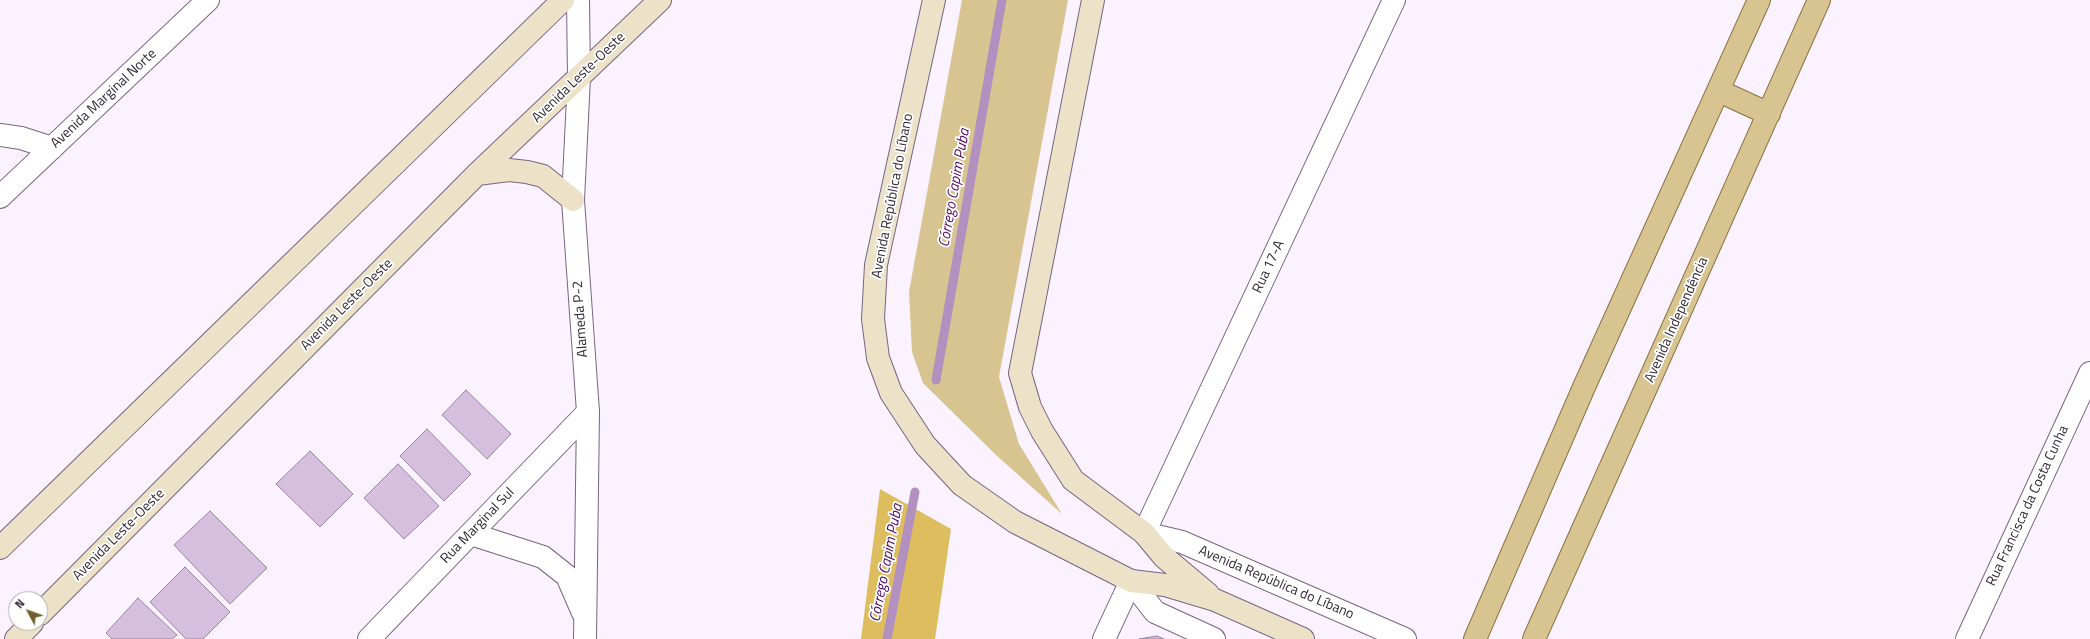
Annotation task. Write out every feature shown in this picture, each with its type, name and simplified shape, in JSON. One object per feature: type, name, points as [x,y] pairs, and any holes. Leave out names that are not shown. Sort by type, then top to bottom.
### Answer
[{"type":"main road","points":[[0,548],[563,0]]},
{"type":"main road","name":"Avenida Leste-Oeste","points":[[48,606],[477,174],[660,0]]},
{"type":"main road","name":"Avenida República do Líbano","points":[[934,0],[876,265],[873,319],[878,358],[891,393],[920,439],[962,485],[1015,522],[1131,581],[1165,585],[1215,600],[1303,639]]},
{"type":"main road","name":"Avenida República do Líbano","points":[[1093,0],[1020,373],[1030,407],[1042,431],[1073,480],[1144,533],[1164,557],[1215,600]]},
{"type":"main road","points":[[1472,638],[1759,0]]},
{"type":"main road","name":"Avenida Independência","points":[[1534,639],[1820,0]]},
{"type":"main road","points":[[1719,91],[1769,114]]},
{"type":"main road","points":[[477,174],[509,170],[527,172],[542,176],[573,200]]},
{"type":"main road","points":[[16,639],[24,631]]},
{"type":"street","name":"Avenida Marginal Norte","points":[[0,197],[208,0]]},
{"type":"street","name":"Alameda P-2","points":[[578,0],[579,77],[573,200],[588,412],[586,629]]},
{"type":"street","name":"Rua 17-A","points":[[1144,533],[1394,0]]},
{"type":"street","points":[[0,135],[21,138],[52,148]]},
{"type":"street","name":"Rua Francisca da Costa Cunha","points":[[1967,639],[2090,374]]},
{"type":"street","name":"Rua Marginal Sul","points":[[369,639],[588,412]]},
{"type":"street","name":"Avenida República do Líbano","points":[[1144,533],[1182,542],[1405,639]]},
{"type":"street","points":[[471,534],[543,557],[567,576],[586,629]]},
{"type":"street","points":[[1104,639],[1131,581]]},
{"type":"street","name":"Avenida República do Líbano","points":[[1131,581],[1155,612],[1214,639]]},
{"type":"shaded area","points":[[962,0],[1068,0],[999,377],[1019,444],[1062,514],[996,455],[923,383],[912,352],[909,292]]},
{"type":"shaded area","points":[[880,489],[951,529],[935,639],[861,639]]},
{"type":"building","points":[[466,390],[511,434],[487,459],[442,415]]},
{"type":"building","points":[[427,429],[471,474],[444,501],[400,456]]},
{"type":"building","points":[[310,451],[353,494],[320,527],[276,484]]},
{"type":"building","points":[[398,464],[439,506],[404,539],[364,498]]},
{"type":"building","points":[[210,511],[267,568],[230,604],[174,545]]},
{"type":"building","points":[[185,567],[230,612],[203,639],[186,639],[150,602]]},
{"type":"building","points":[[138,598],[177,635],[172,639],[112,639],[106,633]]},
{"type":"building","points":[[1157,636],[1164,639],[1139,639]]},
{"type":"waterway","name":"Córrego Capim Puba","points":[[936,380],[1002,0]]},
{"type":"waterway","name":"Córrego Capim Puba","points":[[887,639],[915,492]]}]
